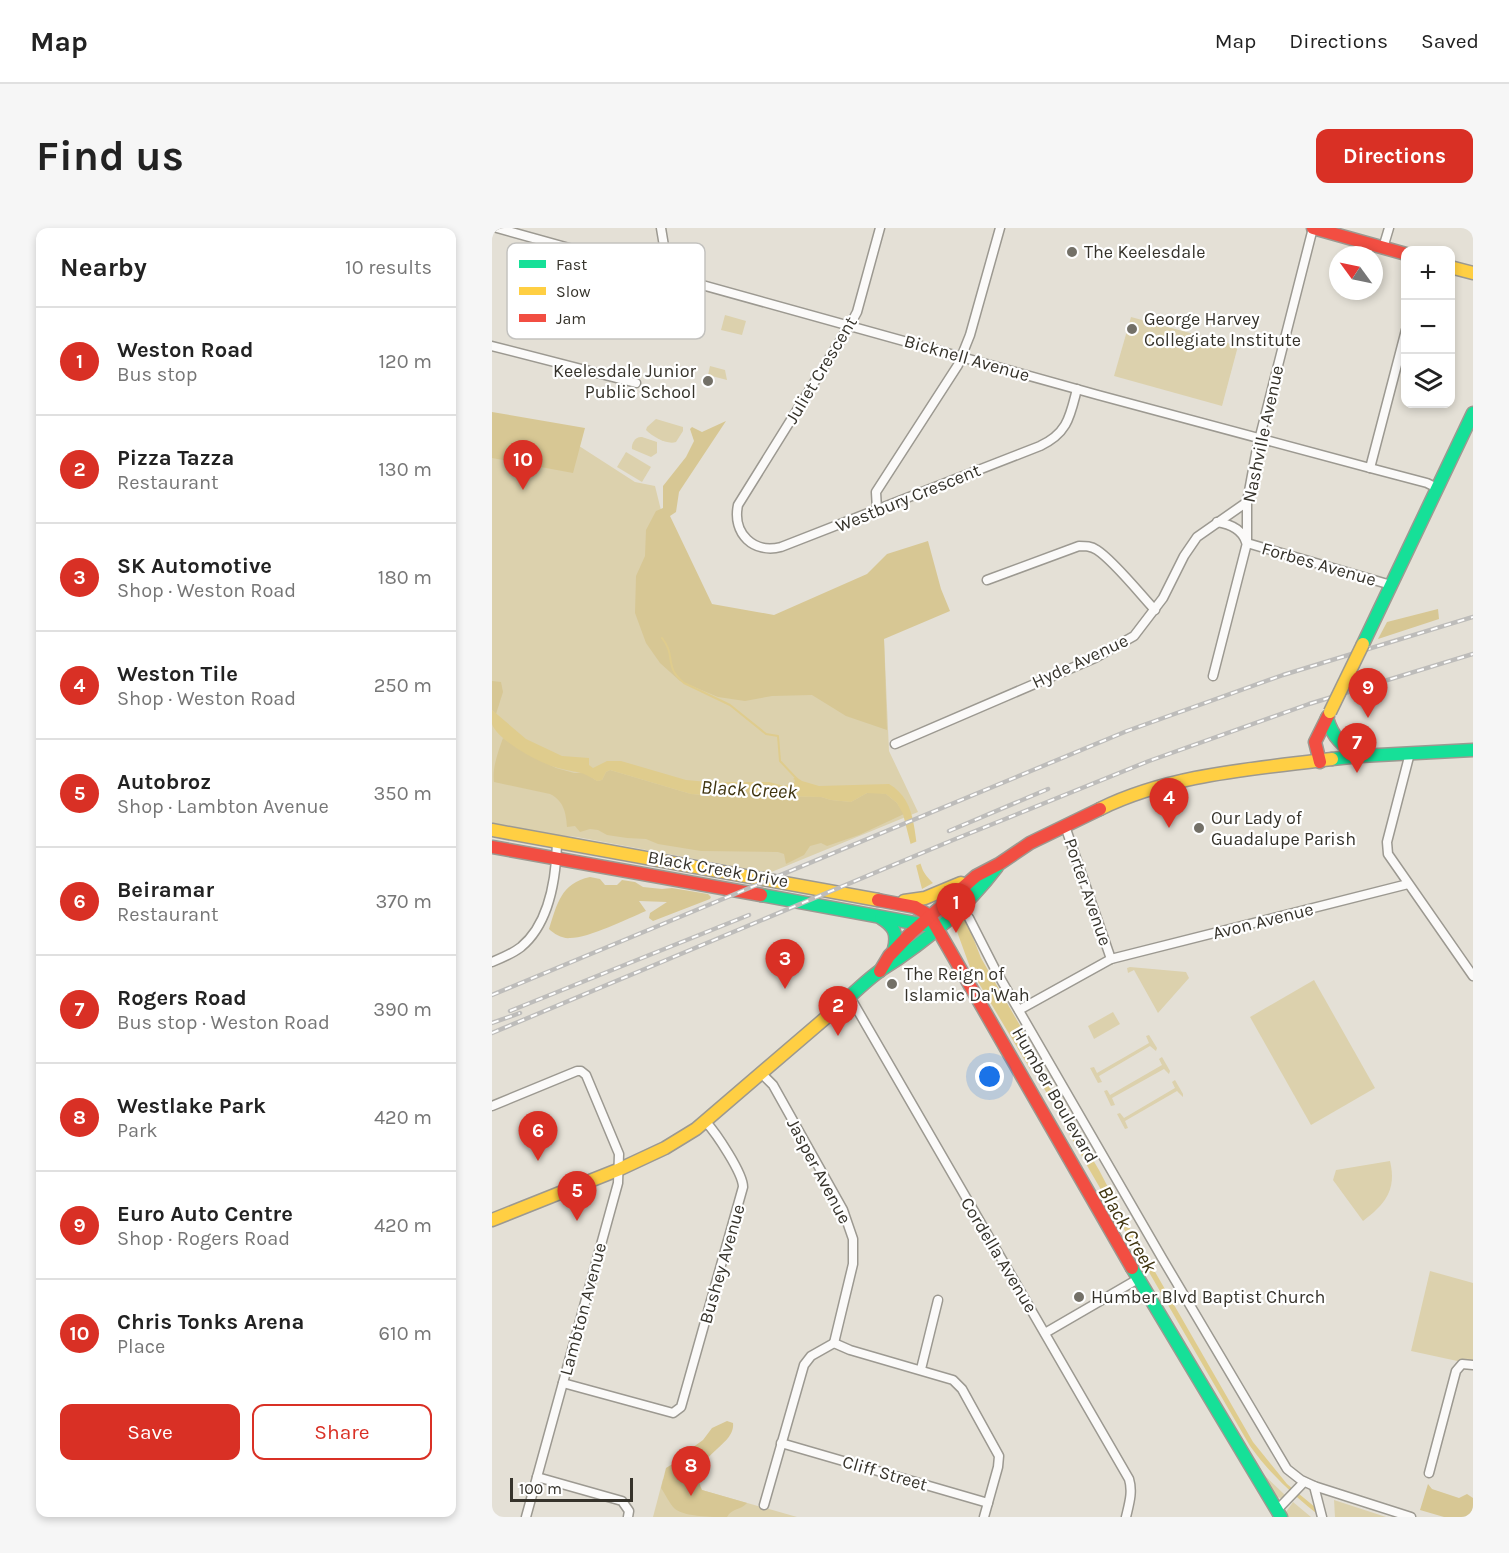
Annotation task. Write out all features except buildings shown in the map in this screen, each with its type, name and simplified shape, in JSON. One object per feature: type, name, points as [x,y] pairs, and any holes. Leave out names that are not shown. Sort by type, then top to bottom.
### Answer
[{"type":"main road","points":[[1313,228],[1376,246]]},
{"type":"main road","points":[[1383,248],[1401,253]]},
{"type":"main road","points":[[1455,268],[1473,273]]},
{"type":"main road","points":[[1320,762],[1315,742],[1473,413]]},
{"type":"main road","points":[[1329,715],[1332,735],[1338,744],[1360,756]]},
{"type":"main road","points":[[876,900],[925,898],[976,876],[1065,825],[1141,793],[1198,778],[1360,756],[1473,750]]},
{"type":"main road","name":"Black Creek Drive","points":[[492,830],[915,908],[930,923]]},
{"type":"main road","name":"Black Creek Drive","points":[[492,847],[556,860],[930,923]]},
{"type":"main road","points":[[889,956],[930,923],[980,890],[999,864]]},
{"type":"main road","points":[[492,1220],[620,1168],[676,1142],[706,1122],[880,971],[895,963],[922,939],[930,923],[976,876]]},
{"type":"main road","points":[[872,914],[894,927],[897,933],[894,948],[880,971]]},
{"type":"main road","name":"Humber Boulevard","points":[[930,923],[1138,1279],[1279,1513]]},
{"type":"street","name":"Bicknell Avenue","points":[[497,228],[552,243]]},
{"type":"street","points":[[661,228],[664,243]]},
{"type":"street","name":"Juliet Crescent","points":[[740,501],[850,325],[856,312],[880,228]]},
{"type":"street","points":[[877,510],[876,492],[958,365],[1000,228]]},
{"type":"street","name":"Nashville Avenue","points":[[1213,676],[1246,543],[1247,502],[1259,437],[1313,228]]},
{"type":"street","points":[[1383,248],[1389,228]]},
{"type":"street","name":"Bicknell Avenue","points":[[705,285],[1077,389],[1427,483],[1437,488]]},
{"type":"street","points":[[492,346],[636,383]]},
{"type":"street","points":[[1370,468],[1401,349]]},
{"type":"street","name":"Westbury Crescent","points":[[740,501],[737,518],[742,534],[755,545],[767,549],[791,544],[1048,442],[1065,427],[1077,389]]},
{"type":"street","name":"Hyde Avenue","points":[[895,744],[1095,658],[1124,643],[1134,636],[1155,610],[1191,545],[1203,531],[1247,502]]},
{"type":"street","points":[[1217,522],[1237,529],[1243,535],[1246,543]]},
{"type":"street","name":"Forbes Avenue","points":[[1246,543],[1391,585]]},
{"type":"street","points":[[987,580],[1078,546],[1089,546],[1099,551],[1155,610]]},
{"type":"street","points":[[1410,753],[1387,842],[1388,854],[1473,976]]},
{"type":"street","name":"Porter Avenue","points":[[1065,825],[1111,959]]},
{"type":"street","points":[[492,962],[510,955],[522,946],[545,915],[556,860],[557,843]]},
{"type":"street","name":"Avon Avenue","points":[[1019,1010],[1111,959],[1408,884]]},
{"type":"street","name":"Humber Boulevard","points":[[969,918],[996,971],[1287,1469],[1301,1485],[1314,1486],[1412,1517]]},
{"type":"street","points":[[1467,968],[1473,958]]},
{"type":"street","name":"Cordella Avenue","points":[[850,997],[1129,1479],[1131,1487],[1126,1517]]},
{"type":"street","name":"Lambton Avenue","points":[[492,1106],[576,1071],[581,1071],[586,1075],[619,1154],[618,1182],[526,1517]]},
{"type":"street","name":"Jasper Avenue","points":[[762,1074],[772,1085],[849,1223],[853,1239],[853,1264],[834,1343]]},
{"type":"street","name":"Bushey Avenue","points":[[563,1383],[675,1413],[681,1407],[743,1187],[741,1179],[716,1134],[706,1122]]},
{"type":"street","points":[[1046,1333],[1138,1279]]},
{"type":"street","points":[[921,1369],[938,1300]]},
{"type":"street","points":[[764,1505],[804,1365],[811,1356],[834,1343],[849,1350],[953,1380],[962,1389],[999,1456],[984,1517]]},
{"type":"street","points":[[1429,1473],[1456,1371],[1462,1365],[1473,1365]]},
{"type":"street","name":"Cliff Street","points":[[781,1443],[988,1503]]},
{"type":"street","points":[[537,1477],[622,1501],[629,1511],[628,1517]]},
{"type":"street","name":"Humber Boulevard","points":[[1279,1513],[1301,1485]]},
{"type":"street","points":[[1314,1486],[1322,1517]]},
{"type":"shaded area","points":[[725,315],[746,321],[742,335],[721,330]]},
{"type":"shaded area","points":[[1131,317],[1238,346],[1222,406],[1114,376]]},
{"type":"shaded area","points":[[710,366],[725,370],[727,380],[708,375]]},
{"type":"shaded area","points":[[492,412],[585,428],[573,473],[492,458]]},
{"type":"shaded area","points":[[656,419],[683,427],[676,442],[660,440],[646,430]]},
{"type":"shaded area","points":[[726,421],[679,492],[676,512],[670,516],[712,604],[774,615],[867,574],[887,554],[928,541],[941,589],[950,611],[884,639],[887,730],[846,716],[812,695],[772,696],[745,701],[718,697],[680,681],[660,663],[646,643],[635,613],[636,576],[645,556],[646,530],[656,511],[663,508],[663,486],[686,457],[694,441],[690,429],[692,427],[702,432]]},
{"type":"shaded area","points":[[642,437],[657,442],[657,453],[651,457],[632,449],[634,440]]},
{"type":"shaded area","points":[[492,442],[576,444],[635,482],[655,486],[685,607],[884,639],[889,751],[918,812],[769,873],[577,837],[535,833],[492,824]]},
{"type":"shaded area","points":[[626,452],[651,467],[642,482],[617,467]]},
{"type":"shaded area","points":[[1438,609],[1439,619],[1378,639],[1387,622]]},
{"type":"shaded area","points":[[492,681],[501,682],[503,692],[496,714],[492,710]]},
{"type":"shaded area","points":[[503,738],[556,768],[574,773],[585,773],[597,781],[602,780],[606,772],[610,770],[691,794],[703,795],[730,789],[774,796],[821,797],[851,802],[867,793],[874,792],[886,794],[897,803],[904,814],[859,835],[827,846],[821,843],[810,846],[804,855],[786,864],[784,854],[778,852],[701,851],[658,844],[646,839],[607,835],[598,830],[590,829],[580,832],[575,826],[567,827],[563,808],[550,794],[494,782],[497,754]]},
{"type":"shaded area","points":[[590,877],[600,879],[605,885],[617,885],[622,880],[635,882],[643,887],[672,888],[708,894],[711,897],[653,921],[649,918],[650,913],[667,902],[639,901],[646,911],[608,928],[578,937],[567,938],[556,934],[549,929],[558,903],[566,889]]},
{"type":"shaded area","points":[[1127,968],[1186,972],[1189,978],[1158,1013],[1134,970],[1128,973]]},
{"type":"shaded area","points":[[1314,980],[1375,1088],[1311,1125],[1250,1017]]},
{"type":"shaded area","points":[[1113,1012],[1120,1024],[1094,1039],[1088,1026]]},
{"type":"shaded area","points":[[1149,1035],[1157,1048],[1156,1051],[1150,1046],[1099,1076],[1102,1082],[1098,1083],[1090,1068],[1094,1067],[1097,1073],[1149,1043],[1146,1036]]},
{"type":"shaded area","points":[[1162,1057],[1170,1071],[1169,1074],[1164,1069],[1112,1098],[1115,1105],[1111,1106],[1104,1091],[1107,1090],[1110,1095],[1162,1065],[1159,1059]]},
{"type":"shaded area","points":[[1175,1080],[1183,1097],[1177,1091],[1125,1121],[1128,1128],[1125,1129],[1117,1114],[1120,1113],[1124,1118],[1175,1088],[1172,1082]]},
{"type":"shaded area","points":[[1390,1161],[1392,1180],[1387,1196],[1363,1221],[1333,1180],[1336,1170]]},
{"type":"shaded area","points":[[1430,1271],[1473,1283],[1473,1362],[1462,1362],[1411,1351]]},
{"type":"shaded area","points":[[727,1421],[733,1423],[732,1431],[706,1460],[699,1478],[702,1490],[747,1503],[731,1512],[727,1517],[706,1517],[680,1512],[671,1504],[661,1488],[666,1468],[703,1440],[712,1428]]},
{"type":"shaded area","points":[[1255,1459],[1263,1474],[1285,1495],[1281,1498],[1275,1497],[1253,1461]]},
{"type":"shaded area","points":[[663,1479],[797,1517],[653,1517]]},
{"type":"shaded area","points":[[1428,1484],[1432,1489],[1459,1498],[1467,1494],[1473,1498],[1473,1517],[1444,1517],[1420,1510]]},
{"type":"shaded area","points":[[1334,1500],[1386,1517],[1335,1517]]},
{"type":"shaded area","points":[[1293,1502],[1311,1517],[1287,1517],[1286,1512]]},
{"type":"water","name":"Black Creek","points":[[492,710],[526,739],[562,756],[589,758],[589,765],[593,768],[607,761],[621,761],[686,780],[708,782],[769,782],[784,786],[794,783],[793,779],[796,777],[819,786],[889,784],[906,801],[913,822],[922,868],[933,883],[922,889],[903,814],[897,803],[886,794],[867,793],[851,802],[821,797],[774,796],[730,789],[703,795],[691,794],[610,770],[606,772],[602,780],[597,781],[582,773],[541,762],[511,744],[492,724]]},
{"type":"water","name":"Black Creek","points":[[965,917],[981,958],[1022,1029],[1038,1068],[1099,1170],[1124,1218],[1253,1442],[1287,1484],[1327,1517],[1321,1517],[1292,1493],[1250,1446],[1035,1072],[1030,1069],[971,970],[955,926]]},
{"type":"pier","points":[[920,840],[924,862],[913,867],[908,845]]},
{"type":"waterway","name":"Black Creek","points":[[662,638],[669,651],[674,671],[684,683],[730,705],[766,734],[778,736],[780,761],[797,779]]},
{"type":"railway","points":[[492,995],[1127,731],[1283,675],[1473,617]]},
{"type":"railway","points":[[492,1033],[953,840],[1149,761],[1309,704],[1473,654]]},
{"type":"railway","points":[[949,831],[1048,789]]},
{"type":"railway","points":[[510,1011],[749,915]]},
{"type":"railway","points":[[492,1023],[520,1013]]},
{"type":"traffic: fast","points":[[1363,644],[1473,413]]},
{"type":"traffic: fast","points":[[1327,718],[1339,741],[1360,756]]},
{"type":"traffic: fast","points":[[1332,759],[1473,750]]},
{"type":"traffic: fast","points":[[836,1009],[875,974],[943,924],[972,897],[997,867]]},
{"type":"traffic: fast","points":[[761,895],[925,925]]},
{"type":"traffic: fast","points":[[881,918],[894,931],[894,949]]},
{"type":"traffic: fast","points":[[1132,1268],[1281,1517]]},
{"type":"traffic: slow","points":[[1455,268],[1473,273]]},
{"type":"traffic: slow","points":[[1330,712],[1363,644]]},
{"type":"traffic: slow","points":[[1100,809],[1127,797],[1184,780],[1332,759]]},
{"type":"traffic: slow","points":[[492,830],[878,900]]},
{"type":"traffic: slow","points":[[904,901],[925,898],[961,883]]},
{"type":"traffic: slow","points":[[492,1220],[620,1169],[665,1148],[696,1129],[836,1009]]},
{"type":"traffic: jam","points":[[1313,228],[1401,253]]},
{"type":"traffic: jam","points":[[1320,762],[1315,742],[1328,716]]},
{"type":"traffic: jam","points":[[880,971],[889,956],[911,933],[976,876],[1030,843],[1100,809]]},
{"type":"traffic: jam","points":[[492,847],[761,895]]},
{"type":"traffic: jam","points":[[878,900],[915,907],[930,916],[1132,1268]]},
{"type":"place","name":"The Keelesdale","points":[[1072,252]]},
{"type":"place","name":"George Harvey Collegiate Institute","points":[[1132,329]]},
{"type":"place","name":"Keelesdale Junior Public School","points":[[708,381]]},
{"type":"place","name":"Chris Tonks Arena","points":[[523,490]]},
{"type":"place","name":"Euro Auto Centre","points":[[1368,718]]},
{"type":"place","name":"Rogers Road","points":[[1357,773]]},
{"type":"place","name":"Weston Tile","points":[[1169,828]]},
{"type":"place","name":"Our Lady of Guadalupe Parish","points":[[1199,828]]},
{"type":"place","name":"Weston Road","points":[[956,933]]},
{"type":"place","name":"The Reign of Islamic Da'Wah","points":[[892,984]]},
{"type":"place","name":"SK Automotive","points":[[785,989]]},
{"type":"place","name":"Pizza Tazza","points":[[838,1036]]},
{"type":"place","name":"Beiramar","points":[[538,1161]]},
{"type":"place","name":"Autobroz","points":[[577,1221]]},
{"type":"place","name":"Humber Blvd Baptist Church","points":[[1079,1297]]},
{"type":"place","name":"Westlake Park","points":[[691,1496]]}]
